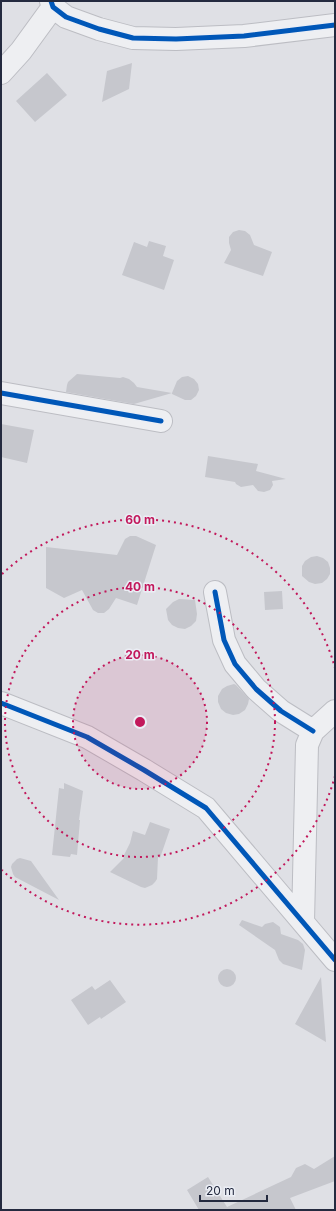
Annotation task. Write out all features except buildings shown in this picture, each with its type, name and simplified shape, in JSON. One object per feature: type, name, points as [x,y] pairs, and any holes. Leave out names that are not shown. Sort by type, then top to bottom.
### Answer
[{"type":"street","points":[[1,73],[21,52],[52,4],[66,17],[98,29],[133,38],[176,39],[244,36],[335,25]]},
{"type":"street","points":[[1,393],[161,421]]},
{"type":"street","points":[[215,592],[224,640],[235,664],[256,689],[281,711],[313,731]]},
{"type":"street","points":[[1,703],[87,737],[206,808],[335,960]]},
{"type":"street","points":[[303,922],[307,745],[313,731],[335,711]]},
{"type":"cycle path","points":[[51,1],[53,7],[66,17],[99,29],[133,38],[176,39],[244,36],[335,25]]},
{"type":"cycle path","points":[[1,393],[161,421]]},
{"type":"cycle path","points":[[215,592],[224,640],[235,664],[256,689],[281,711],[313,731]]},
{"type":"cycle path","points":[[1,703],[87,737],[206,808],[335,960]]}]
